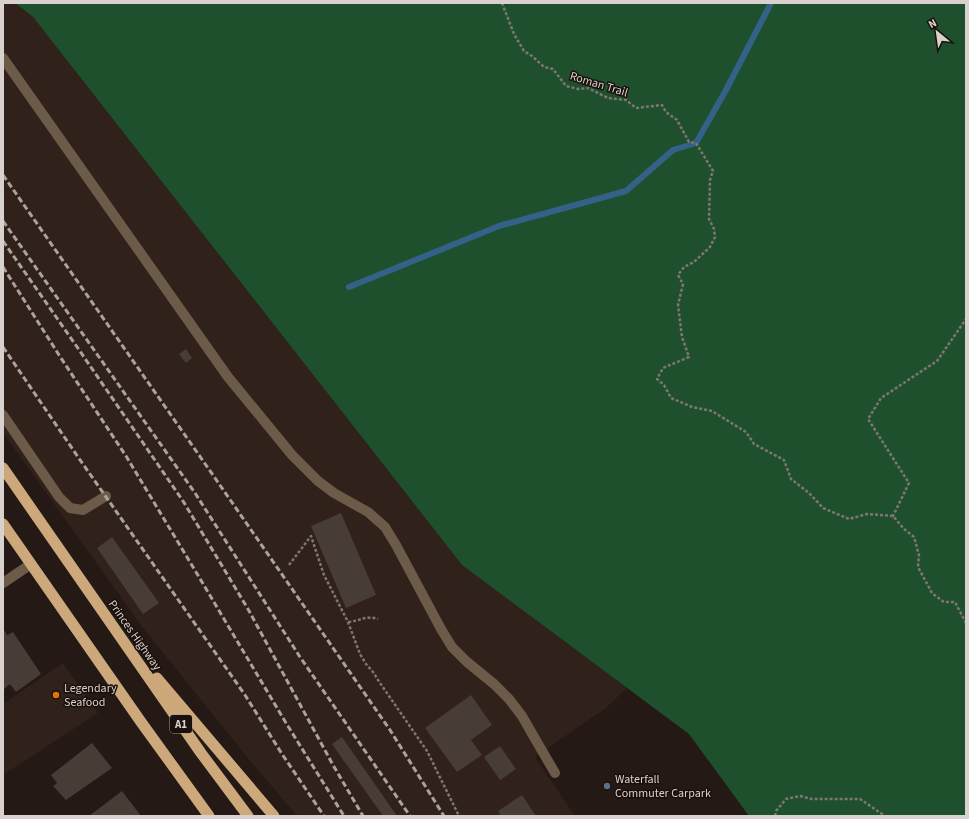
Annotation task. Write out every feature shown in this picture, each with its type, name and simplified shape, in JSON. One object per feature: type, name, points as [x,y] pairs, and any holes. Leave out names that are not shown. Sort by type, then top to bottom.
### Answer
[{"type":"highway","name":"Princes Highway","points":[[3,468],[201,753],[248,816]]},
{"type":"highway","name":"A1","points":[[3,524],[141,722],[209,816]]},
{"type":"highway","points":[[116,631],[274,816]]},
{"type":"street","points":[[3,58],[228,377],[292,455],[318,481],[334,493],[351,501],[368,512],[385,527],[452,647],[509,699],[522,716],[555,772]]},
{"type":"street","points":[[3,416],[59,497],[70,508],[82,510],[106,496]]},
{"type":"street","points":[[3,583],[31,564]]},
{"type":"path","name":"Roman Trail","points":[[502,3],[514,34],[524,51],[544,67],[553,69],[566,86],[578,89],[588,88],[608,98],[626,100],[636,108],[662,105],[666,112],[677,120],[689,142],[696,143],[713,171],[710,180],[708,219],[714,228],[715,236],[710,247],[694,262],[684,267],[678,275],[683,284],[678,305],[682,337],[689,357],[663,368],[657,379],[664,385],[671,398],[692,407],[712,411],[746,432],[754,444],[784,460],[791,479],[809,493],[823,508],[849,519],[867,514],[894,516]]},
{"type":"path","points":[[966,319],[937,361],[881,398],[868,419],[909,483],[894,516],[904,529],[914,537],[919,555],[918,567],[932,593],[944,602],[955,602],[966,623]]},
{"type":"path","points":[[289,564],[311,536],[324,575],[348,622],[360,654],[427,751],[459,816]]},
{"type":"path","points":[[348,622],[355,622],[371,617],[378,619]]},
{"type":"path","points":[[775,816],[776,811],[786,800],[800,796],[812,799],[860,799],[885,816]]},
{"type":"shaded area","points":[[3,3],[15,3],[33,17],[462,565],[627,688],[606,708],[535,757],[575,816],[297,816],[251,762],[143,628],[3,433]]},
{"type":"shaded area","points":[[63,663],[98,713],[3,775],[3,704]]},
{"type":"green space","points":[[15,3],[966,3],[966,816],[749,816],[689,734],[462,565],[33,17]]},
{"type":"building","points":[[186,349],[192,358],[186,363],[179,354]]},
{"type":"building","points":[[341,513],[376,595],[346,608],[311,526]]},
{"type":"building","points":[[112,537],[159,603],[143,614],[97,548]]},
{"type":"building","points":[[3,628],[7,635],[13,632],[41,674],[16,692],[10,684],[3,690]]},
{"type":"building","points":[[471,695],[492,725],[471,740],[482,755],[457,772],[425,728]]},
{"type":"building","points":[[342,737],[397,816],[383,816],[332,744]]},
{"type":"building","points":[[92,743],[112,768],[66,800],[53,786],[57,783],[51,775]]},
{"type":"building","points":[[500,746],[516,769],[500,780],[484,757]]},
{"type":"building","points":[[122,791],[141,816],[89,816]]},
{"type":"building","points":[[522,795],[536,816],[501,816],[498,811]]},
{"type":"waterway","points":[[349,287],[499,226],[626,191],[673,150],[696,143],[726,90],[771,3]]},
{"type":"railway","points":[[3,175],[390,730],[444,816]]},
{"type":"railway","points":[[3,221],[195,493],[300,657],[410,816]]},
{"type":"railway","points":[[3,241],[183,501],[248,609],[333,765],[363,816]]},
{"type":"railway","points":[[3,267],[126,456],[286,723],[344,816]]},
{"type":"railway","points":[[3,347],[78,457],[245,695],[282,754],[324,816]]},
{"type":"place","name":"Legendary Seafood","points":[[56,695]]},
{"type":"place","name":"Waterfall Commuter Carpark","points":[[607,786]]}]
